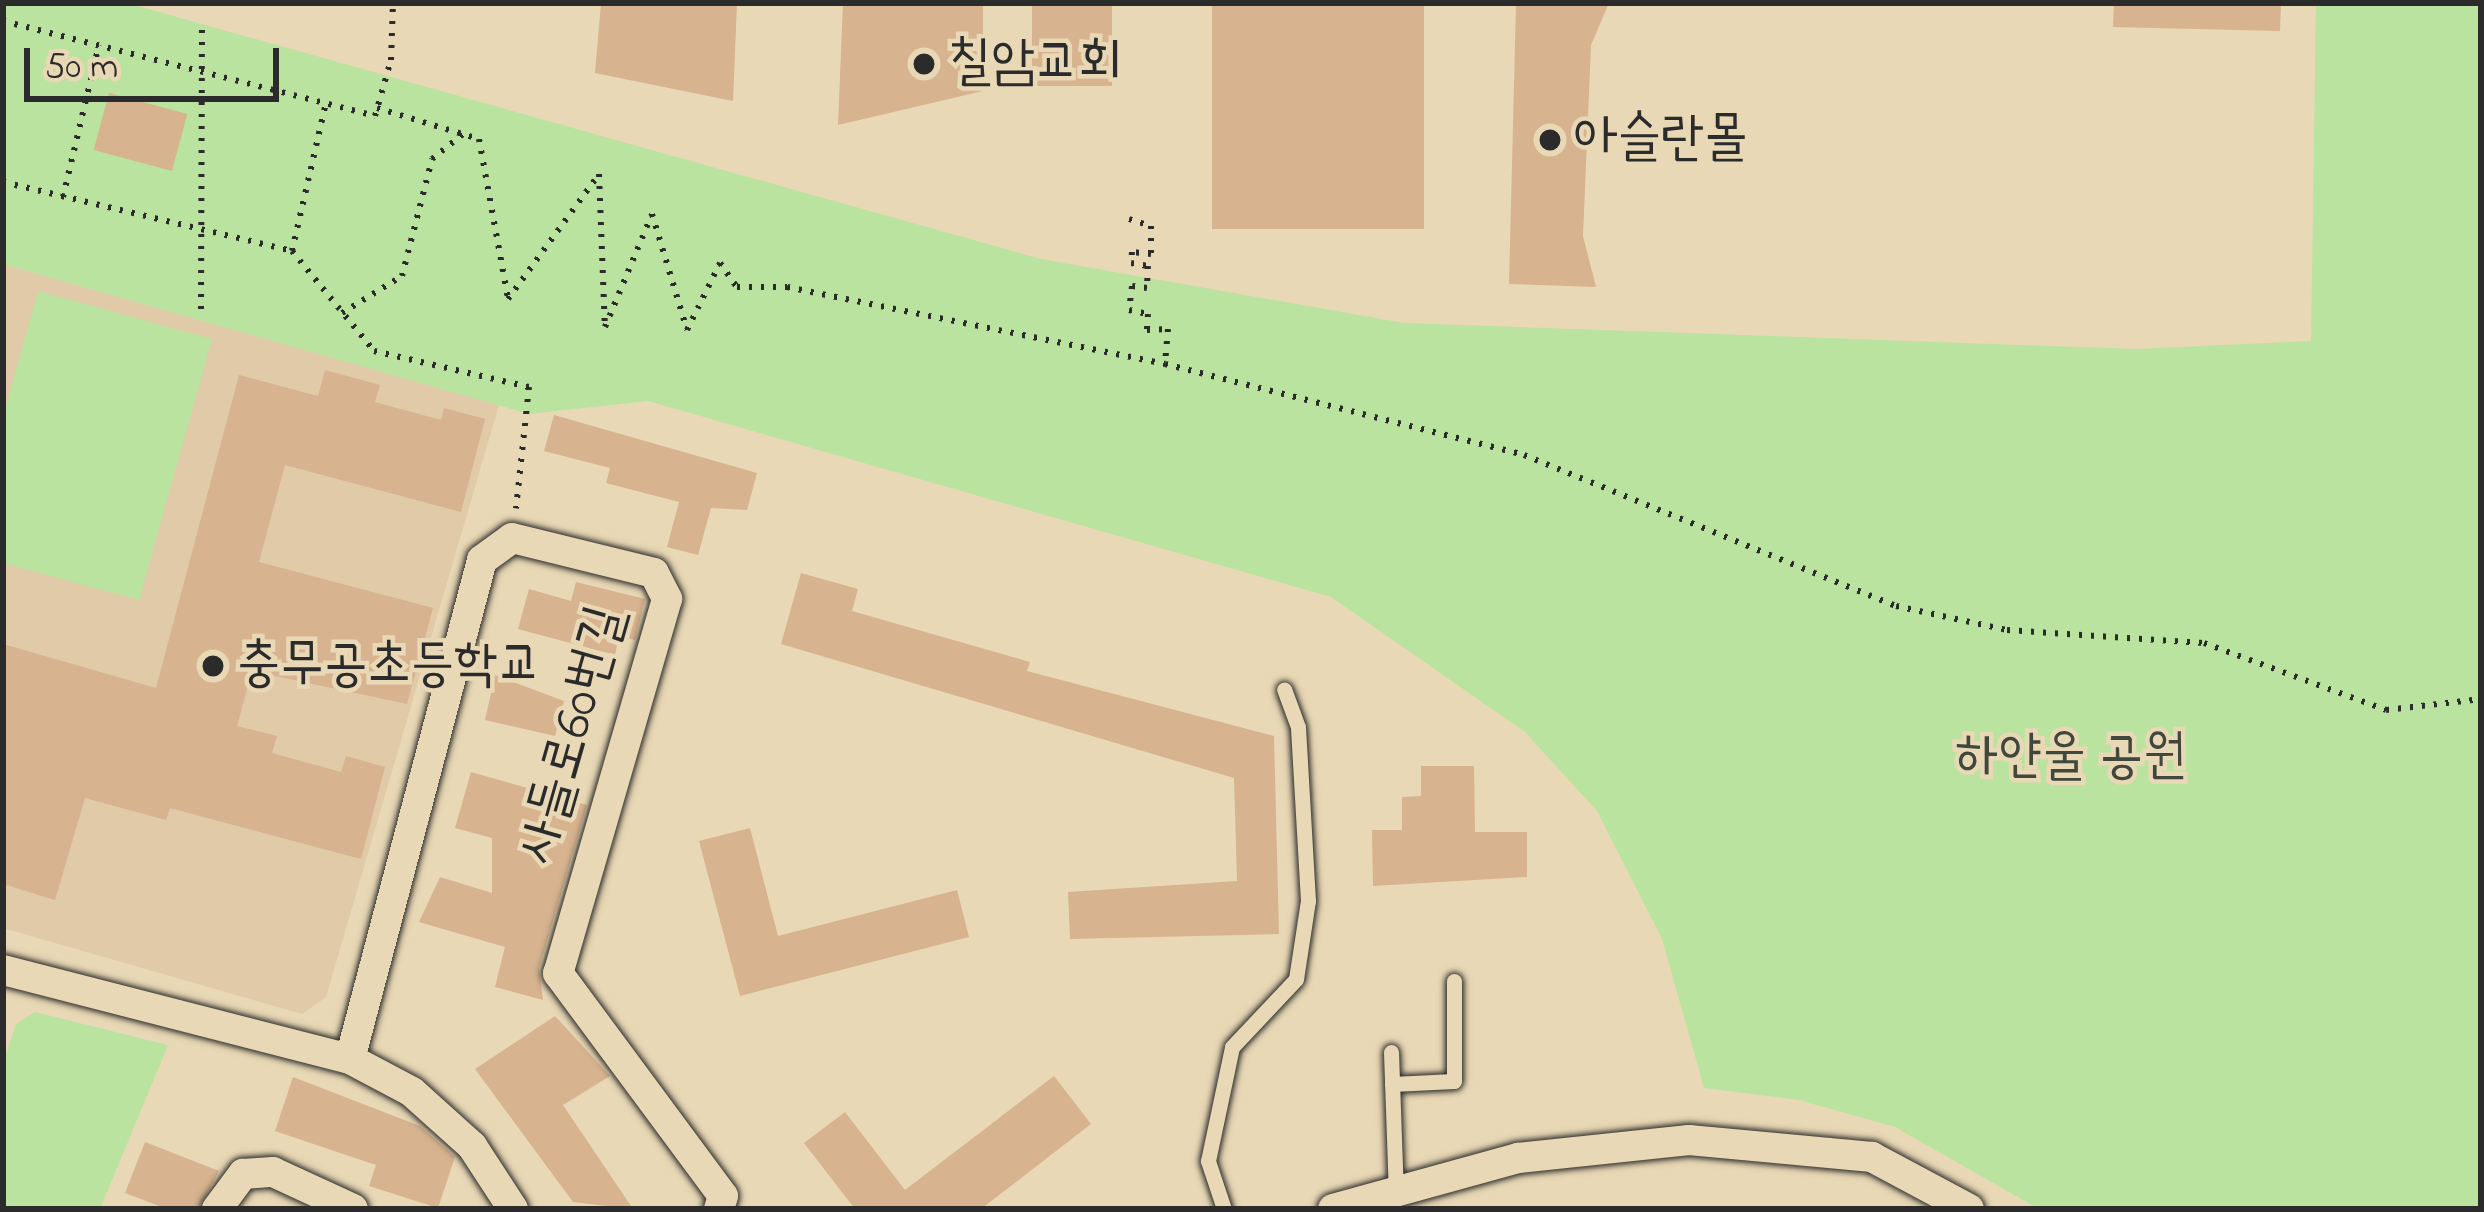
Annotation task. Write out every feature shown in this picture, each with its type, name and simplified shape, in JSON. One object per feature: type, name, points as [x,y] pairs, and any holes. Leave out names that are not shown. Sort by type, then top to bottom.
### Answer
[{"type":"street","points":[[350,1059],[482,560],[512,538]]},
{"type":"street","name":"사들로60번길","points":[[512,538],[654,573],[667,599],[558,973],[723,1196],[719,1209]]},
{"type":"street","points":[[3,970],[350,1059],[412,1092],[472,1146],[513,1209]]},
{"type":"street","points":[[1334,1209],[1518,1158],[1689,1140],[1872,1157],[1969,1209]]},
{"type":"street","points":[[217,1209],[243,1174],[273,1172],[353,1209]]},
{"type":"lane","points":[[1224,1209],[1208,1161],[1232,1047],[1296,979],[1308,901],[1298,727],[1284,689]]},
{"type":"lane","points":[[1392,1084],[1454,1081],[1454,981]]},
{"type":"lane","points":[[1391,1052],[1396,1192]]},
{"type":"path","points":[[3,21],[375,116],[391,60],[393,3]]},
{"type":"path","points":[[201,309],[202,24]]},
{"type":"path","points":[[63,196],[98,45]]},
{"type":"path","points":[[292,251],[326,103]]},
{"type":"path","points":[[377,108],[479,140],[508,298],[599,174],[604,327],[652,214],[687,330],[720,263],[736,287],[787,286],[1165,364],[1524,455],[1896,606],[2007,630],[2204,643],[2386,710],[2481,699]]},
{"type":"path","points":[[342,313],[402,276],[433,159],[464,133]]},
{"type":"path","points":[[3,182],[292,251],[374,351],[529,388],[512,538]]},
{"type":"path","points":[[1129,219],[1151,226],[1151,254],[1132,252],[1131,263],[1148,266],[1147,288],[1132,286],[1129,310],[1148,314],[1147,330],[1168,329],[1165,364]]},
{"type":"shaded area","name":"충무공초등학교","points":[[3,264],[499,405],[326,997],[302,1014],[3,928]]},
{"type":"green space","name":"하얀울 공원","points":[[3,3],[127,3],[1041,259],[1404,323],[2136,349],[2311,341],[2316,3],[2481,3],[2481,1209],[2039,1209],[1895,1127],[1799,1100],[1704,1088],[1662,939],[1597,811],[1525,732],[1331,597],[648,401],[529,414],[3,264]]},
{"type":"green space","points":[[38,291],[212,339],[139,600],[3,563],[3,417]]},
{"type":"green space","points":[[35,1012],[168,1045],[100,1209],[3,1209],[3,1063],[16,1024]]},
{"type":"building","points":[[601,3],[737,3],[733,101],[595,73]]},
{"type":"building","name":"칠암교회","points":[[843,3],[983,3],[983,91],[838,125]]},
{"type":"building","points":[[1032,3],[1112,3],[1112,86],[1032,86]]},
{"type":"building","points":[[1212,3],[1424,3],[1424,229],[1212,229]]},
{"type":"building","name":"아슬란몰","points":[[1516,3],[1609,3],[1591,45],[1583,236],[1596,287],[1509,284]]},
{"type":"building","points":[[2114,3],[2281,3],[2280,31],[2113,27]]},
{"type":"building","points":[[109,93],[187,114],[172,171],[94,150]]},
{"type":"building","points":[[325,370],[380,385],[375,402],[441,420],[444,408],[485,419],[461,512],[285,465],[259,562],[433,608],[407,704],[252,671],[237,726],[277,736],[272,753],[341,772],[346,756],[385,767],[361,859],[170,808],[166,820],[85,798],[55,900],[3,884],[3,644],[156,688],[239,375],[318,396]]},
{"type":"building","points":[[554,415],[757,473],[747,510],[711,508],[698,555],[667,547],[679,502],[606,483],[610,468],[544,451]]},
{"type":"building","points":[[801,573],[858,589],[852,611],[1030,662],[1027,671],[1274,736],[1279,934],[1070,939],[1068,892],[1237,881],[1234,778],[781,644]]},
{"type":"building","points":[[576,582],[645,599],[635,640],[619,636],[615,655],[518,629],[529,589],[571,601]]},
{"type":"building","points":[[495,675],[564,701],[555,736],[485,720]]},
{"type":"building","points":[[1421,766],[1474,766],[1475,832],[1527,832],[1527,877],[1373,886],[1372,830],[1402,830],[1402,797],[1421,796]]},
{"type":"building","points":[[471,772],[587,805],[539,968],[543,1000],[495,987],[505,947],[419,922],[440,877],[492,893],[492,838],[455,828]]},
{"type":"building","points":[[750,828],[778,936],[957,890],[969,937],[740,996],[699,841]]},
{"type":"building","points":[[555,1016],[610,1076],[563,1105],[633,1209],[573,1202],[475,1069]]},
{"type":"building","points":[[1054,1076],[1091,1124],[981,1209],[855,1209],[804,1143],[845,1112],[905,1190]]},
{"type":"building","points":[[293,1077],[420,1126],[455,1157],[438,1208],[369,1186],[376,1165],[275,1131]]},
{"type":"building","points":[[145,1142],[219,1171],[198,1209],[167,1209],[125,1193]]},
{"type":"place","name":"칠암교회","points":[[924,64]]},
{"type":"place","name":"아슬란몰","points":[[1550,140]]},
{"type":"place","name":"충무공초등학교","points":[[213,666]]}]
